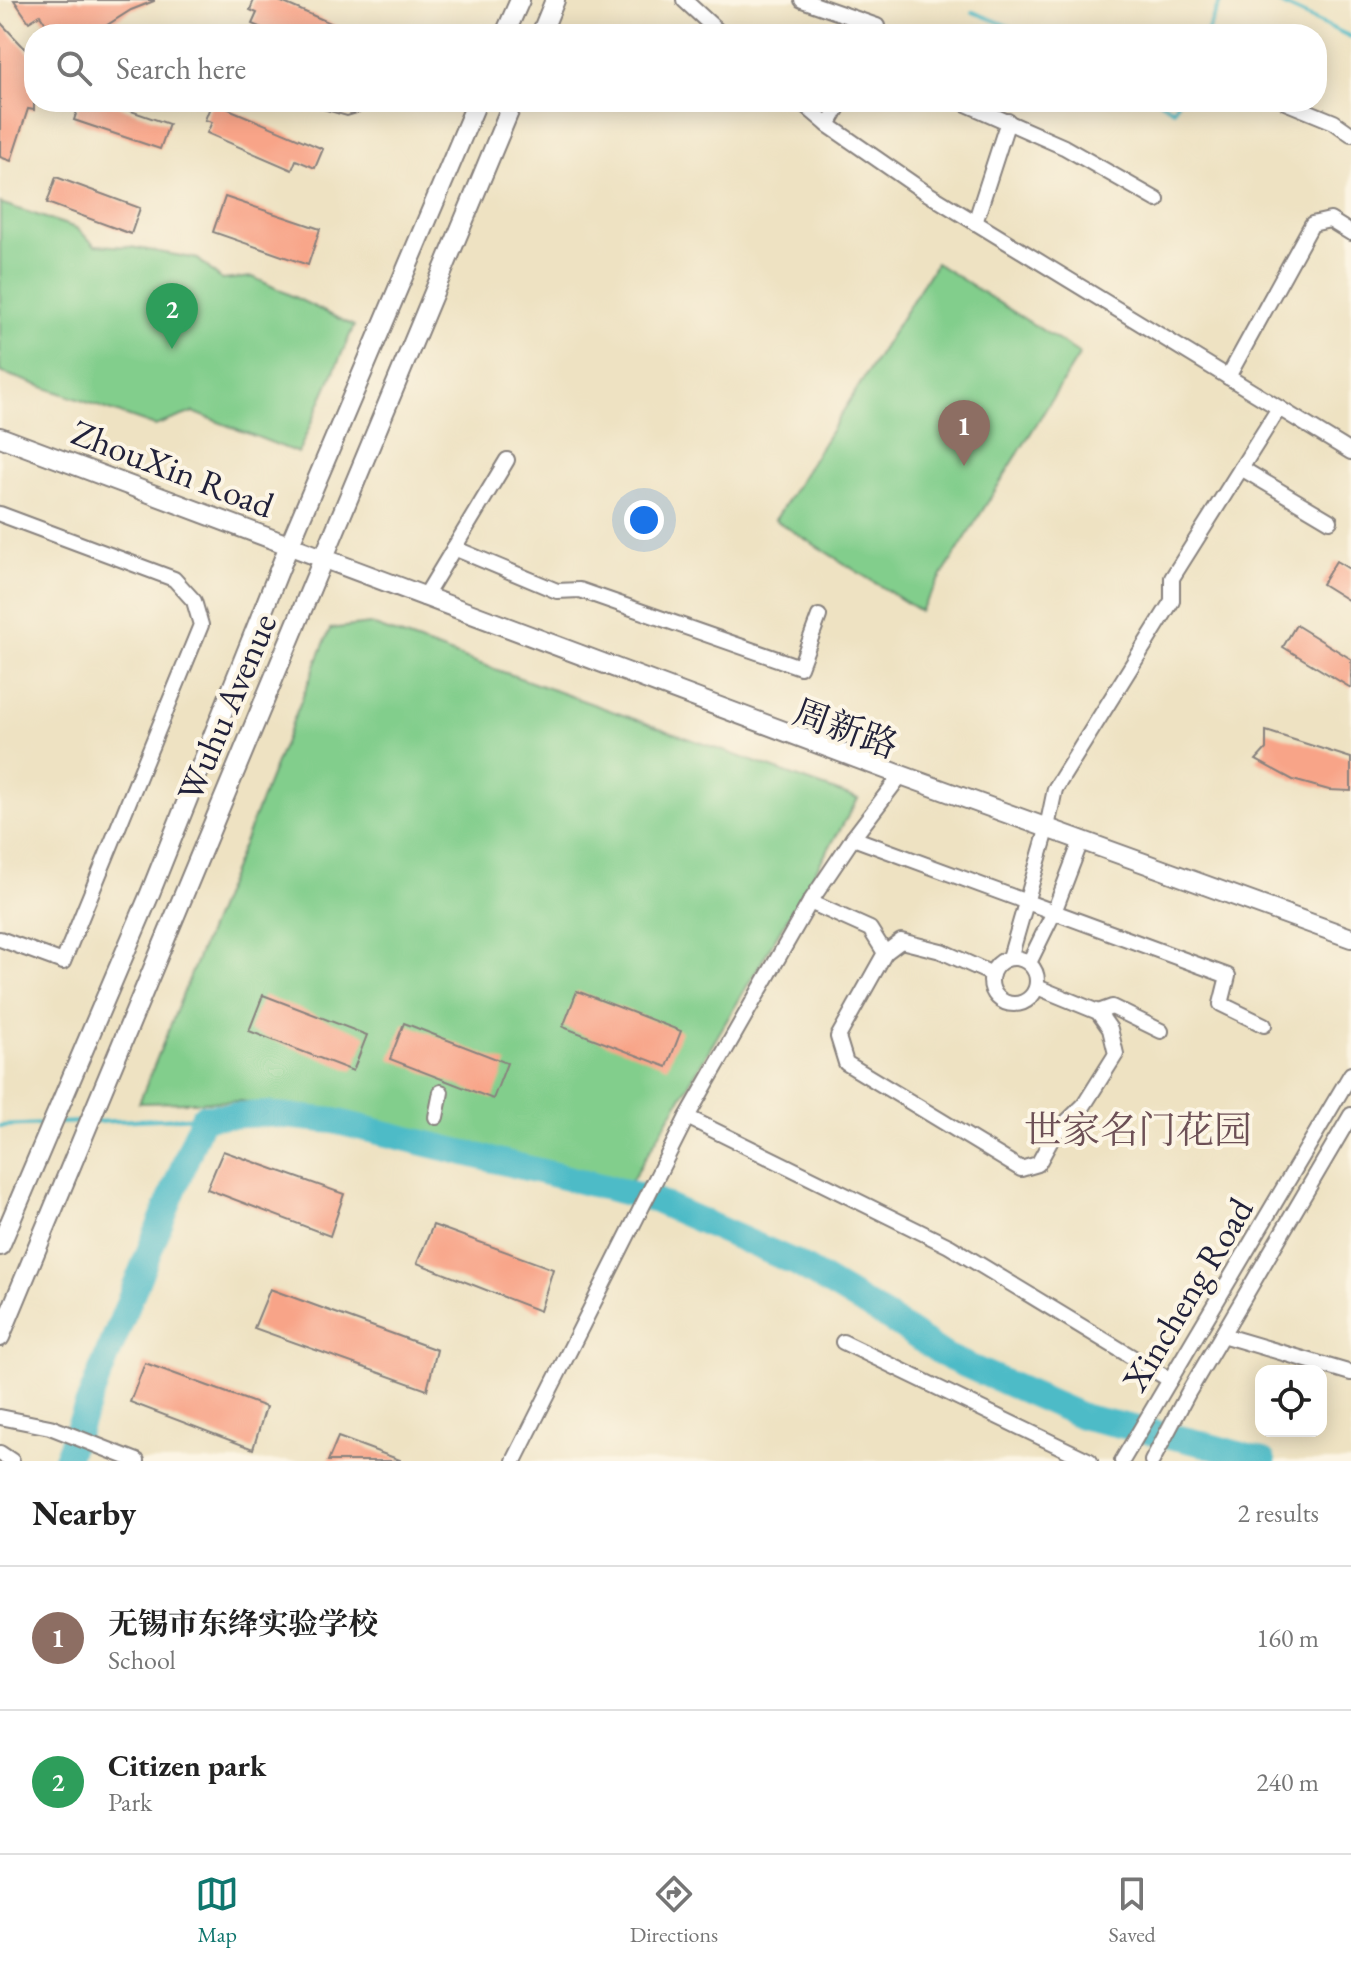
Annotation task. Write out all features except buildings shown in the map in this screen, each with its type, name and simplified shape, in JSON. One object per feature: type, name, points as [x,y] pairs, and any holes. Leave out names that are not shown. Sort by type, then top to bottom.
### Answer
[{"type":"main road","points":[[509,24],[520,0]]},
{"type":"main road","points":[[545,24],[555,0]]},
{"type":"main road","name":"Wuhu Avenue","points":[[0,1246],[149,896],[288,549],[473,112]]},
{"type":"main road","name":"Wuhu Avenue","points":[[0,1337],[509,112]]},
{"type":"main road","name":"ZhouXin Road","points":[[0,437],[321,562]]},
{"type":"main road","name":"ZhouXin Road","points":[[0,446],[288,549]]},
{"type":"main road","name":"周新路","points":[[321,562],[899,778]]},
{"type":"main road","name":"周新路","points":[[321,562],[1046,833],[1351,938]]},
{"type":"main road","name":"周新路","points":[[1080,845],[1351,946]]},
{"type":"street","points":[[684,0],[710,24]]},
{"type":"street","points":[[802,0],[871,24]]},
{"type":"street","points":[[813,112],[922,190],[1351,452]]},
{"type":"street","points":[[828,125],[835,112]]},
{"type":"street","points":[[986,112],[1064,147],[1157,200]]},
{"type":"street","points":[[1310,112],[1334,122],[1351,134]]},
{"type":"street","points":[[975,223],[1008,121]]},
{"type":"street","points":[[1228,377],[1312,224],[1330,220],[1351,233]]},
{"type":"street","points":[[1010,958],[1046,833],[1055,789],[1172,601],[1172,578],[1279,408]]},
{"type":"street","points":[[424,598],[507,460]]},
{"type":"street","points":[[1241,468],[1330,521]]},
{"type":"street","points":[[0,514],[174,579],[194,601],[201,625],[63,962],[0,939]]},
{"type":"street","points":[[454,548],[557,591],[580,590],[800,667],[819,616]]},
{"type":"street","points":[[514,1461],[687,1117],[810,902],[899,778]]},
{"type":"street","points":[[853,838],[1228,976],[1221,1004],[1264,1025]]},
{"type":"street","points":[[1029,963],[1054,912],[1080,845]]},
{"type":"street","points":[[810,902],[870,929],[885,953]]},
{"type":"street","points":[[992,974],[941,951],[901,941],[885,953],[838,1037],[846,1063],[1021,1169],[1038,1164],[1055,1133],[1084,1105],[1116,1054],[1110,1029],[1098,1012],[1037,987]]},
{"type":"street","points":[[1010,958],[1029,963],[1036,974],[1037,987],[1024,1002],[1005,1002],[992,987],[992,974],[999,963],[1010,958]]},
{"type":"street","points":[[1098,1012],[1112,1007],[1161,1031]]},
{"type":"street","name":"Xincheng Road","points":[[1125,1457],[1351,1074]]},
{"type":"street","points":[[436,1117],[441,1092]]},
{"type":"street","name":"Xincheng Road","points":[[1152,1461],[1222,1335],[1345,1138],[1351,1115]]},
{"type":"street","points":[[687,1117],[949,1246],[1170,1380]]},
{"type":"street","points":[[1323,1123],[1345,1138]]},
{"type":"street","points":[[1222,1335],[1351,1373]]},
{"type":"street","points":[[843,1342],[1090,1461]]},
{"type":"street","points":[[0,1417],[50,1427],[137,1461]]},
{"type":"street","points":[[0,1453],[12,1461]]},
{"type":"green space","points":[[0,203],[76,228],[95,245],[131,247],[198,259],[222,280],[253,277],[354,326],[298,453],[193,412],[155,426],[0,372]]},
{"type":"green space","points":[[936,263],[1080,354],[920,611],[775,520]]},
{"type":"green space","points":[[369,624],[858,799],[625,1192],[243,1101],[139,1103],[330,629]]},
{"type":"waterway","points":[[1210,24],[1221,0]]},
{"type":"waterway","points":[[1272,0],[1323,24]]},
{"type":"waterway","points":[[973,12],[1004,24]]},
{"type":"waterway","points":[[1327,26],[1351,37]]},
{"type":"waterway","points":[[65,1461],[203,1117],[265,1114],[334,1121],[649,1198],[796,1263],[947,1357],[1084,1417],[1192,1441],[1263,1461]]},
{"type":"waterway","points":[[94,1122],[203,1117]]},
{"type":"waterway","points":[[58,1123],[82,1122]]},
{"type":"waterway","points":[[0,1126],[46,1124]]},
{"type":"place","name":"Citizen park","points":[[172,349]]},
{"type":"place","name":"无锡市东绛实验学校","points":[[964,466]]},
{"type":"district","name":"世家名门花园","points":[[1138,1130]]}]
